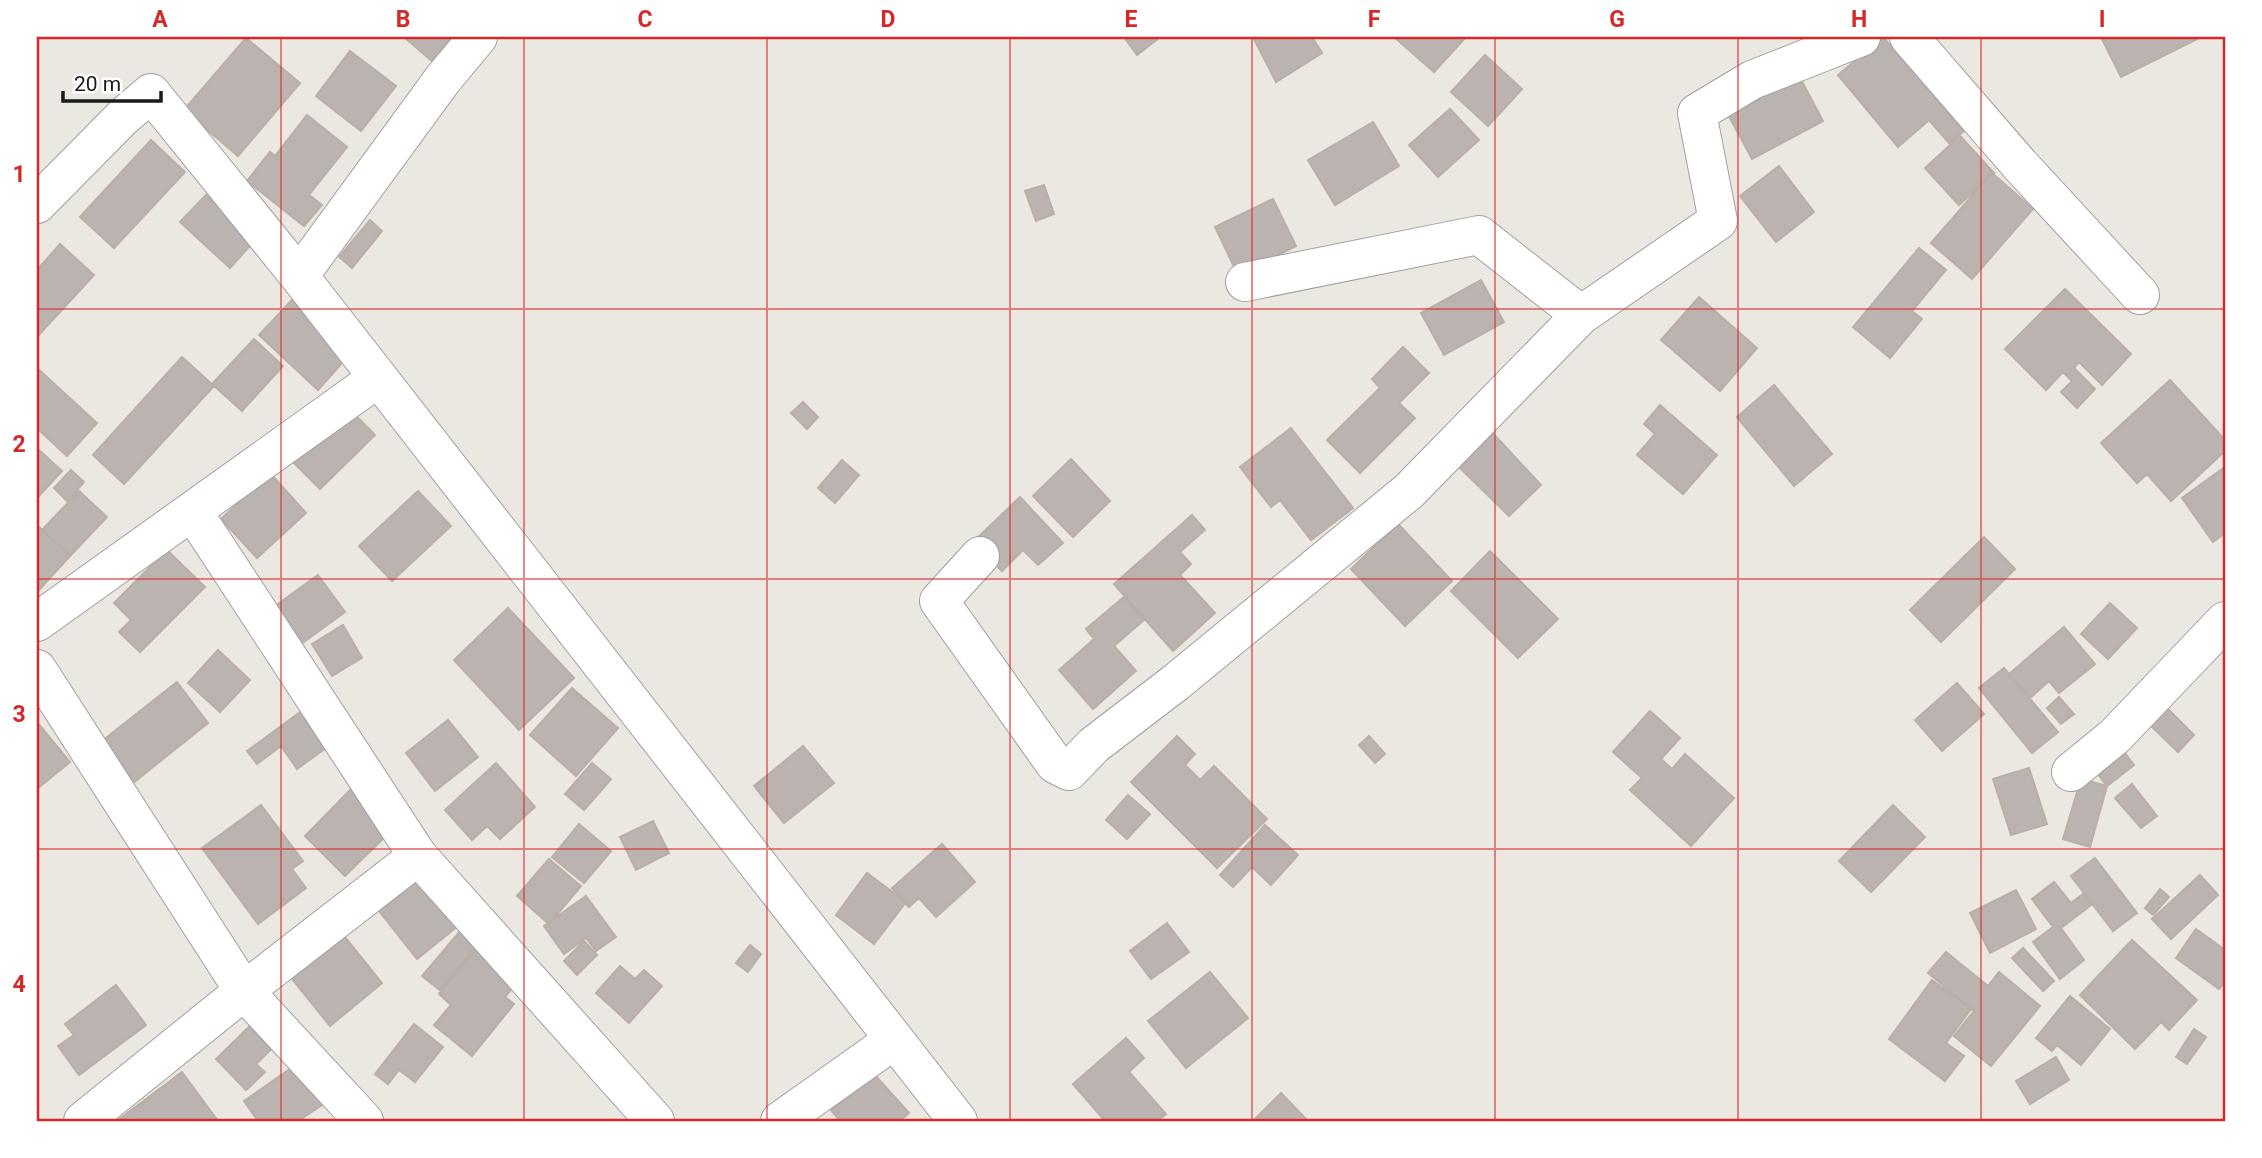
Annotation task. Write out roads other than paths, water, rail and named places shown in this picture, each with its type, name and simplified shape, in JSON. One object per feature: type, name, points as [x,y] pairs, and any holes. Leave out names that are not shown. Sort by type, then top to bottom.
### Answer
[{"type":"street","points":[[299,276],[443,79],[478,37]]},
{"type":"street","points":[[979,556],[939,601],[1055,764],[1069,771],[1094,745],[1175,683],[1409,491],[1581,315],[1718,221],[1697,113],[1752,80],[1861,37]]},
{"type":"street","points":[[1909,37],[2140,295]]},
{"type":"street","points":[[37,204],[123,117],[151,93],[299,276],[958,1121]]},
{"type":"street","points":[[1245,282],[1479,235],[1581,315]]},
{"type":"street","points":[[37,622],[378,378]]},
{"type":"street","points":[[193,512],[418,856],[655,1121]]},
{"type":"street","points":[[2071,772],[2115,736],[2225,621]]},
{"type":"street","points":[[37,669],[244,991],[364,1121]]},
{"type":"street","points":[[83,1121],[418,856]]},
{"type":"street","points":[[780,1121],[894,1040]]}]
